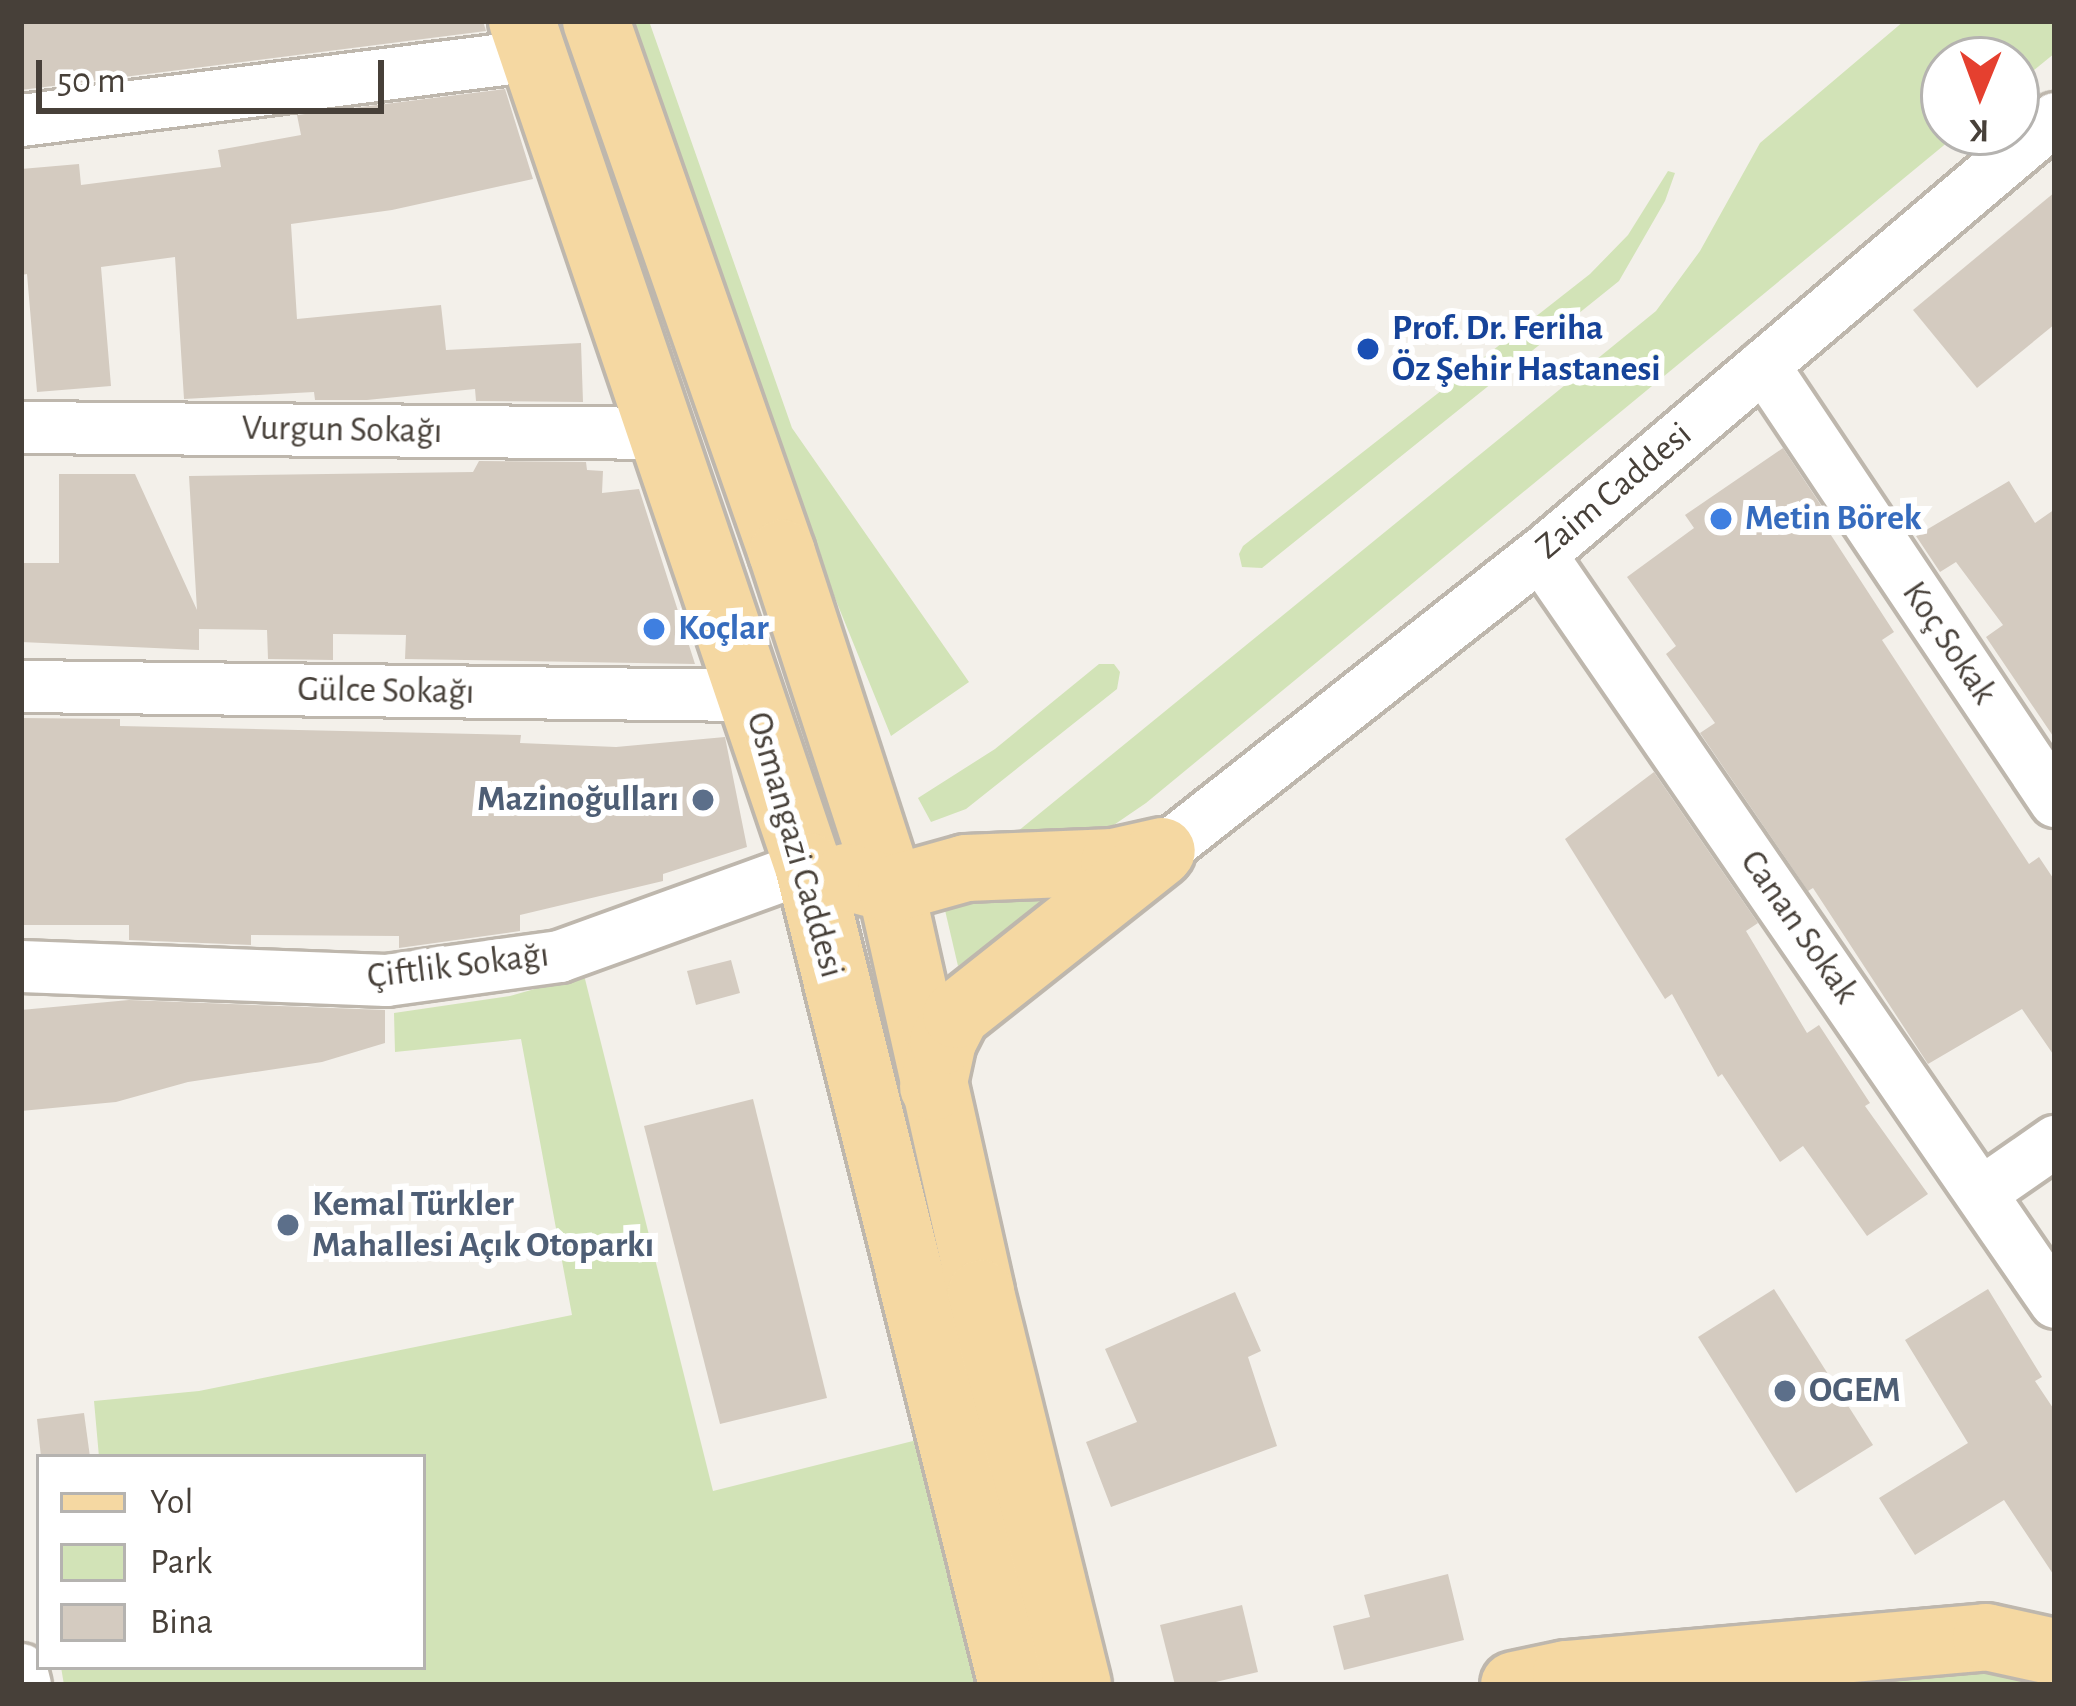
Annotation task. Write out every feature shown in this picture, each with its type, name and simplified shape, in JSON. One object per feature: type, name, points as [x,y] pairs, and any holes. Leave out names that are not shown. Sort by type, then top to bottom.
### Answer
[{"type":"main road","name":"Osmangazi Caddesi","points":[[596,21],[782,553],[867,828],[891,889],[933,1087],[1078,1685]]},
{"type":"main road","name":"Osmangazi Caddesi","points":[[528,38],[808,866],[1012,1685]]},
{"type":"main road","points":[[808,866],[867,828]]},
{"type":"main road","points":[[808,866],[891,889],[966,868],[1114,862],[1162,851]]},
{"type":"main road","points":[[933,1087],[943,1041],[956,1015],[1162,851]]},
{"type":"main road","points":[[1514,1685],[1986,1637],[2055,1652]]},
{"type":"street","points":[[21,120],[528,38]]},
{"type":"street","name":"Zaim Caddesi","points":[[1162,851],[1540,554],[1763,365],[2050,133]]},
{"type":"street","name":"Koç Sokak","points":[[1763,365],[2055,801]]},
{"type":"street","name":"Vurgun Sokağı","points":[[21,428],[664,434]]},
{"type":"street","name":"Canan Sokak","points":[[1540,554],[1983,1191],[2055,1302]]},
{"type":"street","name":"Gülce Sokağı","points":[[21,686],[751,695]]},
{"type":"street","name":"Çiftlik Sokağı","points":[[21,966],[386,980],[559,956],[808,866]]},
{"type":"street","points":[[1983,1191],[2055,1141]]},
{"type":"street","points":[[21,1669],[25,1685]]},
{"type":"green space","points":[[621,21],[649,21],[792,428],[969,682],[891,736],[766,428]]},
{"type":"green space","points":[[1904,21],[2055,21],[2055,53],[2040,65],[2040,36],[1920,36],[1920,156],[1931,156],[1146,803],[1105,831],[1012,836],[1656,311],[1700,251],[1760,143]]},
{"type":"green space","points":[[1668,171],[1675,173],[1665,201],[1619,281],[1262,568],[1242,567],[1239,554],[1243,546],[1590,274],[1628,235]]},
{"type":"green space","points":[[1099,664],[1114,664],[1120,672],[1117,689],[966,809],[931,822],[918,798],[995,749]]},
{"type":"green space","points":[[1075,884],[958,966],[941,893]]},
{"type":"green space","points":[[584,975],[713,1491],[921,1439],[986,1685],[64,1685],[62,1670],[426,1670],[426,1454],[99,1454],[94,1401],[199,1391],[572,1315],[521,1039],[395,1052],[394,1013],[510,996]]},
{"type":"green space","points":[[1959,1662],[2042,1685],[1810,1685]]},
{"type":"building","points":[[21,21],[483,21],[486,31],[21,90]]},
{"type":"building","points":[[505,89],[533,179],[392,210],[291,224],[297,319],[441,305],[446,350],[581,343],[583,402],[476,401],[475,389],[367,400],[315,400],[314,392],[184,399],[175,257],[101,267],[111,386],[37,392],[27,274],[21,275],[21,169],[79,164],[81,185],[221,167],[218,150],[301,135],[297,115]]},
{"type":"building","points":[[2055,192],[2055,324],[1977,388],[1913,310]]},
{"type":"building","points":[[1783,448],[1834,525],[1827,529],[1894,632],[1882,640],[2029,864],[2039,857],[2055,881],[2055,1057],[2022,1009],[1928,1064],[1813,888],[1808,891],[1700,733],[1715,723],[1666,654],[1676,646],[1627,577],[1694,528],[1685,515]]},
{"type":"building","points":[[479,461],[586,462],[587,470],[603,471],[602,493],[639,489],[695,664],[405,659],[406,635],[333,634],[333,660],[268,659],[267,630],[199,629],[199,650],[21,642],[21,563],[59,563],[59,474],[135,474],[197,610],[189,476],[473,472]]},
{"type":"building","points":[[2009,481],[2035,523],[2055,509],[2055,739],[1986,637],[2003,625],[1956,562],[1940,572],[1916,536]]},
{"type":"building","points":[[21,718],[120,719],[120,726],[521,735],[520,743],[616,747],[725,737],[747,847],[663,874],[663,881],[520,915],[520,931],[399,948],[399,936],[251,935],[251,945],[129,940],[129,925],[21,925]]},
{"type":"building","points":[[1654,772],[1758,923],[1746,931],[1807,1033],[1819,1025],[1870,1103],[1865,1106],[1928,1194],[1867,1236],[1803,1146],[1780,1162],[1722,1074],[1718,1077],[1672,994],[1665,999],[1565,839]]},
{"type":"building","points":[[731,960],[740,993],[696,1005],[687,971]]},
{"type":"building","points":[[129,1000],[385,1010],[385,1043],[322,1062],[188,1082],[116,1102],[21,1111],[21,1010]]},
{"type":"building","points":[[753,1099],[827,1398],[720,1424],[644,1126]]},
{"type":"building","name":"OGEM","points":[[1774,1289],[1873,1445],[1796,1493],[1698,1337]]},
{"type":"building","points":[[1988,1289],[2042,1377],[2035,1381],[2055,1411],[2055,1577],[2004,1500],[1915,1555],[1879,1498],[1968,1443],[1905,1340]]},
{"type":"building","points":[[1235,1292],[1261,1351],[1248,1357],[1277,1446],[1111,1507],[1086,1442],[1137,1422],[1105,1349]]},
{"type":"building","points":[[84,1413],[90,1454],[41,1454],[37,1419]]},
{"type":"building","points":[[1448,1574],[1464,1640],[1344,1670],[1333,1626],[1370,1617],[1364,1595]]},
{"type":"building","points":[[1242,1605],[1258,1672],[1203,1685],[1175,1685],[1160,1625]]},
{"type":"place","name":"Prof. Dr. Feriha Öz Şehir Hastanesi","points":[[1368,349]]},
{"type":"place","name":"Metin Börek","points":[[1721,519]]},
{"type":"place","name":"Koçlar","points":[[654,629]]},
{"type":"place","name":"Mazinoğulları","points":[[703,800]]},
{"type":"place","name":"Kemal Türkler Mahallesi Açık Otoparkı","points":[[288,1225]]},
{"type":"place","name":"OGEM","points":[[1785,1391]]}]
